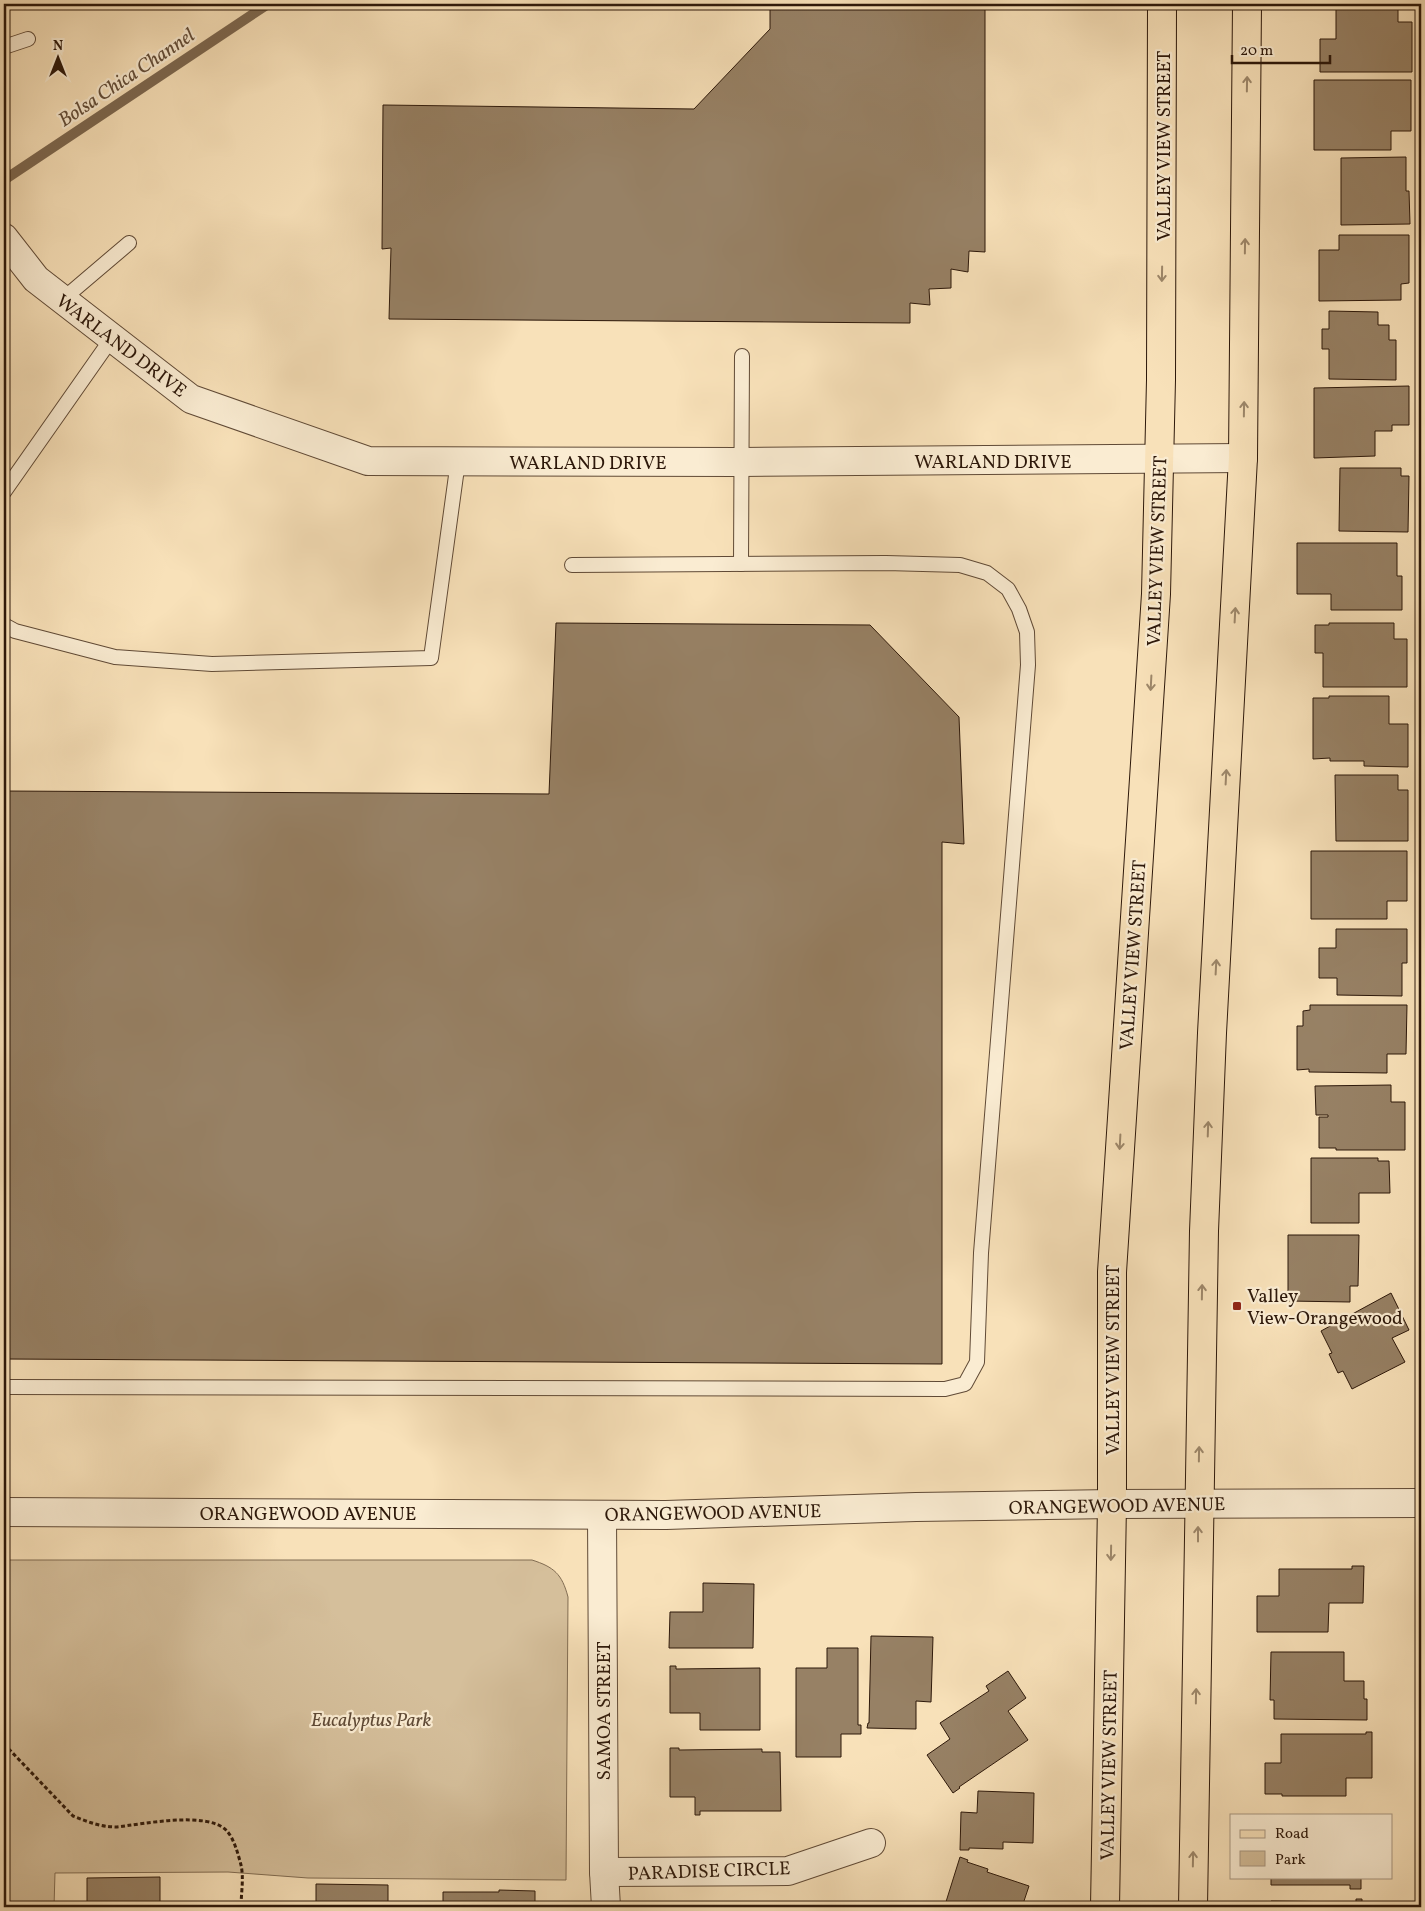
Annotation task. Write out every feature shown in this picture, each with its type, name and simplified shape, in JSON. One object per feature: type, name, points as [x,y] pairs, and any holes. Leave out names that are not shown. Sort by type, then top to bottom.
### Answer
[{"type":"main road","name":"VALLEY VIEW STREET","points":[[1106,1907],[1112,1504],[1112,1272],[1151,686],[1160,459],[1163,208],[1162,4]]},
{"type":"main road","points":[[1193,1907],[1198,1503],[1204,1231],[1210,1072],[1243,458],[1248,4]]},
{"type":"street","name":"WARLAND DRIVE","points":[[4,238],[36,280],[191,399],[368,461],[740,462],[1243,458]]},
{"type":"street","name":"ORANGEWOOD AVENUE","points":[[4,1512],[666,1515],[916,1507],[1198,1503],[1421,1503]]},
{"type":"street","name":"SAMOA STREET","points":[[602,1515],[604,1872],[606,1907]]},
{"type":"street","name":"PARADISE CIRCLE","points":[[604,1872],[788,1871],[871,1843]]},
{"type":"lane","points":[[4,47],[28,39]]},
{"type":"lane","points":[[62,300],[129,243]]},
{"type":"lane","points":[[4,492],[112,338]]},
{"type":"lane","points":[[741,564],[742,356]]},
{"type":"lane","points":[[4,625],[15,631],[115,657],[212,664],[431,658],[458,461]]},
{"type":"lane","points":[[4,1387],[945,1390],[965,1384],[977,1362],[981,1254],[1028,665],[1026,632],[1019,609],[1008,589],[987,573],[960,566],[886,563],[572,566]]},
{"type":"path","points":[[4,1744],[73,1816],[87,1822],[105,1826],[117,1826],[194,1819],[212,1822],[226,1830],[234,1842],[241,1866],[241,1907]]},
{"type":"green space","name":"Eucalyptus Park","points":[[4,1560],[532,1560],[546,1566],[560,1577],[568,1597],[566,1880],[308,1878],[228,1872],[55,1873],[54,1907],[4,1907]]},
{"type":"building","points":[[770,4],[985,4],[985,252],[969,251],[968,272],[951,269],[951,288],[929,289],[930,305],[910,303],[910,323],[389,319],[391,248],[382,249],[383,105],[694,109],[770,29]]},
{"type":"building","points":[[1336,7],[1398,8],[1398,22],[1412,22],[1412,72],[1320,72],[1320,39],[1336,39]]},
{"type":"building","points":[[1314,80],[1411,80],[1411,131],[1391,131],[1391,150],[1314,150]]},
{"type":"building","points":[[1406,157],[1406,191],[1409,191],[1410,224],[1341,225],[1341,158]]},
{"type":"building","points":[[1339,235],[1409,235],[1409,283],[1401,284],[1401,300],[1319,301],[1319,250],[1339,250]]},
{"type":"building","points":[[1329,311],[1378,312],[1378,325],[1389,325],[1389,340],[1396,340],[1396,380],[1329,379],[1329,349],[1322,349],[1322,329],[1329,329]]},
{"type":"building","points":[[1409,386],[1409,425],[1392,425],[1392,431],[1375,431],[1375,456],[1314,458],[1314,388]]},
{"type":"building","points":[[1340,468],[1401,468],[1401,476],[1409,476],[1408,532],[1339,531]]},
{"type":"building","points":[[1297,543],[1397,543],[1397,576],[1402,576],[1402,610],[1331,610],[1331,594],[1297,594]]},
{"type":"building","points":[[556,623],[870,625],[959,717],[964,844],[942,842],[942,1364],[4,1359],[4,791],[549,794]]},
{"type":"building","points":[[1329,623],[1394,623],[1394,639],[1407,639],[1407,687],[1323,687],[1323,653],[1315,653],[1315,625],[1329,625]]},
{"type":"building","points":[[1329,696],[1389,696],[1389,724],[1408,724],[1408,767],[1364,766],[1364,761],[1330,761],[1330,758],[1313,759],[1313,698],[1329,698]]},
{"type":"building","points":[[1335,775],[1398,775],[1398,790],[1408,790],[1408,841],[1336,841]]},
{"type":"building","points":[[1311,851],[1407,851],[1407,901],[1387,901],[1387,919],[1311,919]]},
{"type":"building","points":[[1336,929],[1407,929],[1407,963],[1402,963],[1402,996],[1337,995],[1337,978],[1319,978],[1319,948],[1336,948]]},
{"type":"building","points":[[1310,1005],[1407,1005],[1406,1054],[1387,1054],[1387,1073],[1309,1072],[1309,1069],[1297,1070],[1297,1026],[1303,1026],[1303,1011],[1310,1010]]},
{"type":"building","points":[[1391,1085],[1391,1102],[1405,1102],[1405,1150],[1336,1150],[1336,1148],[1319,1148],[1319,1117],[1328,1117],[1328,1115],[1316,1115],[1315,1086]]},
{"type":"building","points":[[1311,1158],[1378,1158],[1378,1161],[1389,1161],[1390,1193],[1359,1193],[1359,1223],[1311,1223]]},
{"type":"building","points":[[1288,1235],[1359,1235],[1358,1286],[1350,1286],[1350,1302],[1288,1301]]},
{"type":"building","points":[[1391,1293],[1409,1330],[1392,1338],[1405,1362],[1352,1389],[1343,1371],[1338,1373],[1329,1354],[1332,1353],[1321,1331]]},
{"type":"building","points":[[1352,1566],[1364,1566],[1363,1603],[1329,1603],[1328,1632],[1257,1632],[1257,1596],[1279,1596],[1279,1569],[1352,1569]]},
{"type":"building","points":[[703,1583],[754,1584],[753,1648],[669,1648],[670,1612],[703,1612]]},
{"type":"building","points":[[871,1636],[933,1637],[931,1702],[916,1701],[916,1729],[867,1728],[869,1723]]},
{"type":"building","points":[[827,1648],[858,1648],[858,1725],[861,1725],[861,1734],[841,1734],[841,1757],[796,1757],[796,1668],[827,1668]]},
{"type":"building","points":[[1271,1652],[1344,1652],[1344,1681],[1364,1681],[1364,1699],[1367,1699],[1367,1720],[1274,1719],[1274,1700],[1270,1700]]},
{"type":"building","points":[[670,1666],[676,1666],[676,1669],[760,1668],[760,1730],[700,1730],[700,1713],[670,1713]]},
{"type":"building","points":[[1008,1671],[1026,1698],[1008,1711],[1028,1740],[953,1793],[927,1755],[950,1739],[940,1723],[989,1691],[986,1686]]},
{"type":"building","points":[[1366,1732],[1372,1732],[1372,1778],[1346,1778],[1346,1796],[1282,1796],[1282,1794],[1265,1794],[1265,1763],[1281,1763],[1281,1734],[1366,1734]]},
{"type":"building","points":[[670,1748],[679,1748],[679,1750],[762,1749],[762,1752],[780,1752],[781,1811],[700,1811],[700,1815],[695,1815],[695,1797],[670,1797]]},
{"type":"building","points":[[978,1791],[1034,1793],[1033,1843],[1003,1842],[1003,1849],[969,1848],[969,1850],[960,1850],[961,1812],[977,1813]]},
{"type":"building","points":[[960,1857],[968,1860],[967,1862],[988,1869],[987,1872],[1029,1886],[1022,1907],[952,1907],[945,1905]]},
{"type":"building","points":[[160,1877],[160,1907],[87,1907],[87,1878]]},
{"type":"building","points":[[1271,1878],[1361,1878],[1361,1889],[1350,1889],[1350,1885],[1271,1885]]},
{"type":"building","points":[[316,1884],[388,1885],[388,1907],[316,1907]]},
{"type":"building","points":[[499,1890],[535,1891],[535,1907],[443,1907],[443,1892],[499,1892]]},
{"type":"building","points":[[1356,1899],[1362,1899],[1362,1907],[1271,1907],[1271,1901],[1356,1902]]},
{"type":"waterway","name":"Bolsa Chica Channel","points":[[4,180],[268,4]]},
{"type":"place","name":"Valley View-Orangewood","points":[[1237,1306]]}]
